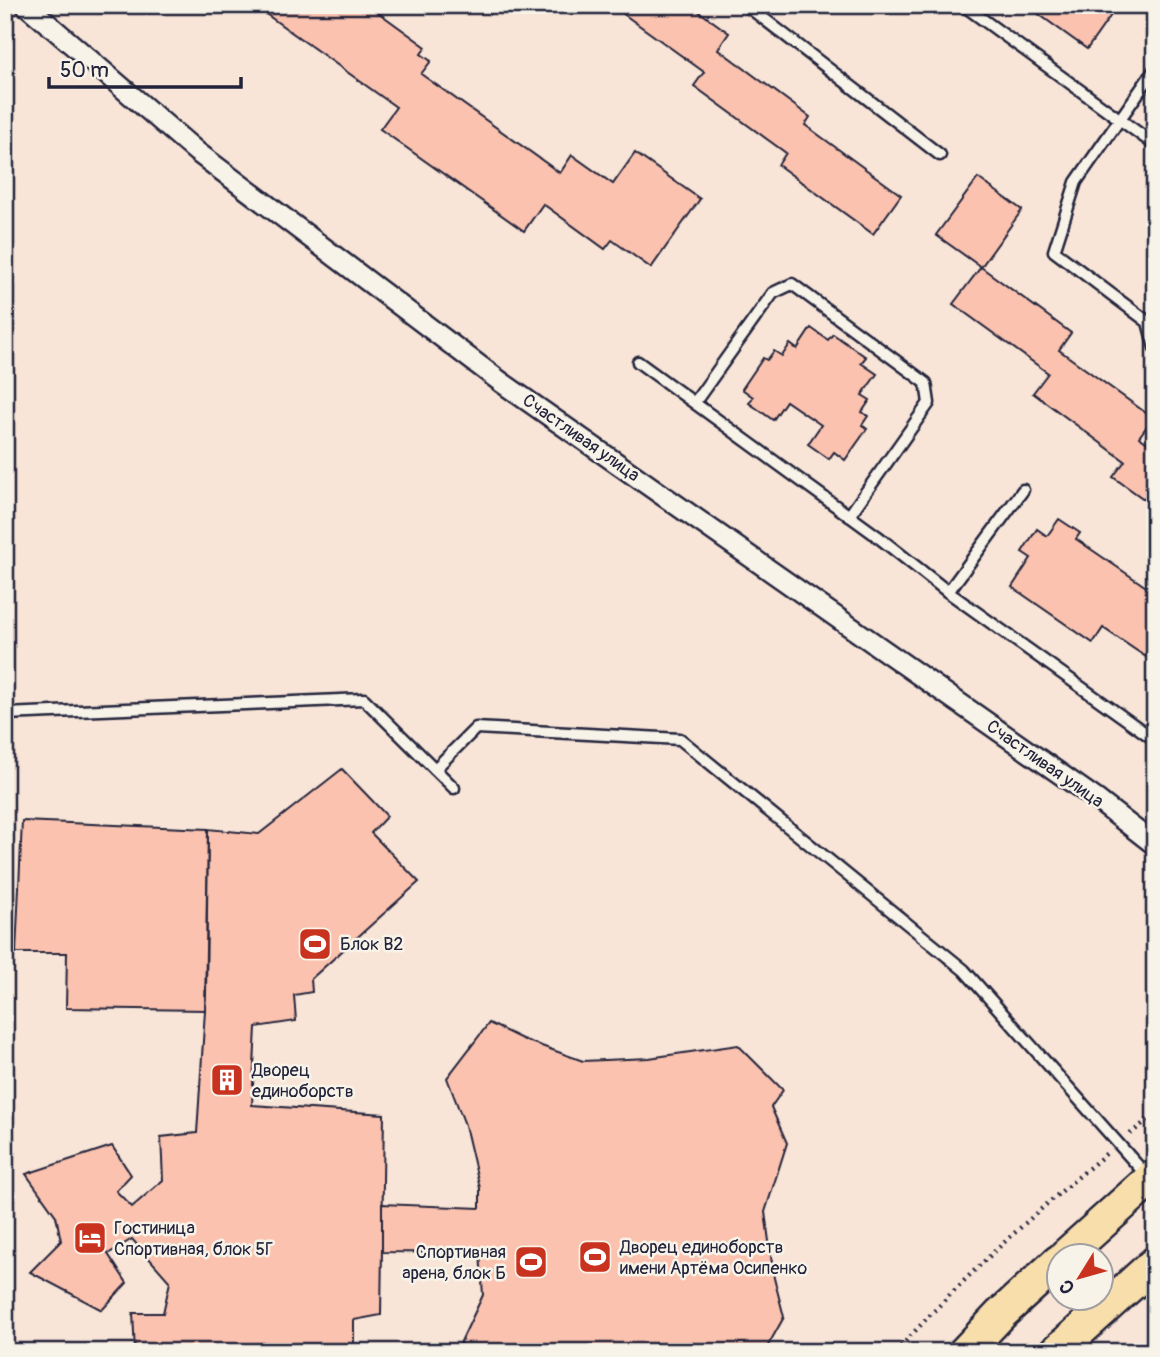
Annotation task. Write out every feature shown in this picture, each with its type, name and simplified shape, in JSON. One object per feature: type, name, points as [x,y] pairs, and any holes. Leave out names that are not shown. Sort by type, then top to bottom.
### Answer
[{"type":"main road","points":[[1080,1242],[1152,1177]]},
{"type":"main road","points":[[1056,1352],[1155,1263]]},
{"type":"main road","points":[[965,1352],[1000,1314],[1044,1275]]},
{"type":"street","name":"Счастливая улица","points":[[26,5],[197,152],[480,366],[1097,799],[1155,845]]},
{"type":"lane","points":[[567,5],[570,8],[572,5]]},
{"type":"lane","points":[[746,5],[940,155]]},
{"type":"lane","points":[[962,5],[1155,145]]},
{"type":"lane","points":[[1155,69],[1076,181],[1054,251],[1148,322],[1155,348]]},
{"type":"lane","points":[[695,402],[773,293],[792,284],[870,341],[926,383],[929,403],[849,516]]},
{"type":"lane","points":[[638,362],[948,592],[1155,740]]},
{"type":"lane","points":[[948,592],[1023,490]]},
{"type":"lane","points":[[5,714],[364,699],[454,788]]},
{"type":"lane","points":[[435,769],[476,728],[680,739],[964,970],[1152,1177]]},
{"type":"path","points":[[1125,1138],[1155,1114]]},
{"type":"path","points":[[896,1352],[938,1305],[1036,1212],[1115,1146]]},
{"type":"building","points":[[262,5],[368,5],[426,47],[421,54],[431,61],[421,74],[560,173],[572,155],[613,184],[635,153],[700,199],[651,268],[612,240],[605,249],[543,204],[524,231],[380,129],[396,107],[259,9]]},
{"type":"building","points":[[611,5],[690,5],[729,33],[718,49],[810,117],[805,125],[901,195],[873,234],[778,165],[786,153],[694,86],[704,72]]},
{"type":"building","points":[[1026,5],[1112,5],[1116,8],[1087,49]]},
{"type":"building","points":[[978,178],[1022,210],[981,267],[936,235]]},
{"type":"building","points":[[981,267],[1071,333],[1059,350],[1153,418],[1139,437],[1155,448],[1155,507],[1113,477],[1125,461],[1033,393],[1048,373],[953,304]]},
{"type":"building","points":[[811,328],[828,340],[833,334],[866,357],[861,363],[877,374],[862,395],[870,400],[862,412],[868,416],[862,425],[867,429],[845,460],[834,452],[829,459],[808,444],[821,425],[786,401],[773,420],[749,403],[753,397],[742,389],[763,358],[767,360],[774,351],[782,356],[790,344],[797,349]]},
{"type":"building","points":[[1059,519],[1080,533],[1076,539],[1155,593],[1155,663],[1103,628],[1093,643],[1012,587],[1031,558],[1022,552],[1037,529],[1047,536]]},
{"type":"building","name":"Дворец единоборств","points":[[342,769],[387,816],[371,833],[419,882],[311,979],[312,992],[294,995],[296,1021],[256,1027],[252,1105],[384,1114],[381,1315],[354,1320],[354,1352],[135,1352],[133,1313],[163,1313],[170,1282],[132,1239],[108,1254],[127,1283],[102,1310],[30,1272],[61,1241],[56,1216],[26,1174],[112,1146],[131,1175],[116,1191],[132,1207],[163,1180],[161,1137],[197,1133],[206,995],[208,829],[259,834]]},
{"type":"building","points":[[22,821],[208,829],[205,1010],[66,1008],[67,953],[16,953]]},
{"type":"building","name":"Дворец единоборств имени Артёма Осипенко","points":[[489,1023],[522,1039],[583,1061],[649,1058],[738,1045],[783,1090],[771,1107],[787,1143],[765,1212],[774,1278],[784,1317],[766,1349],[767,1352],[456,1352],[483,1295],[480,1253],[382,1252],[382,1204],[480,1208],[480,1188],[465,1125],[447,1078]]},
{"type":"place","name":"Блок В2","points":[[315,944]]},
{"type":"place","name":"Дворец единоборств","points":[[227,1080]]},
{"type":"place","name":"Гостиница Спортивная, блок 5Г","points":[[90,1238]]},
{"type":"place","name":"Дворец единоборств имени Артёма Осипенко","points":[[595,1257]]},
{"type":"place","name":"Спортивная арена, блок Б","points":[[531,1262]]}]
